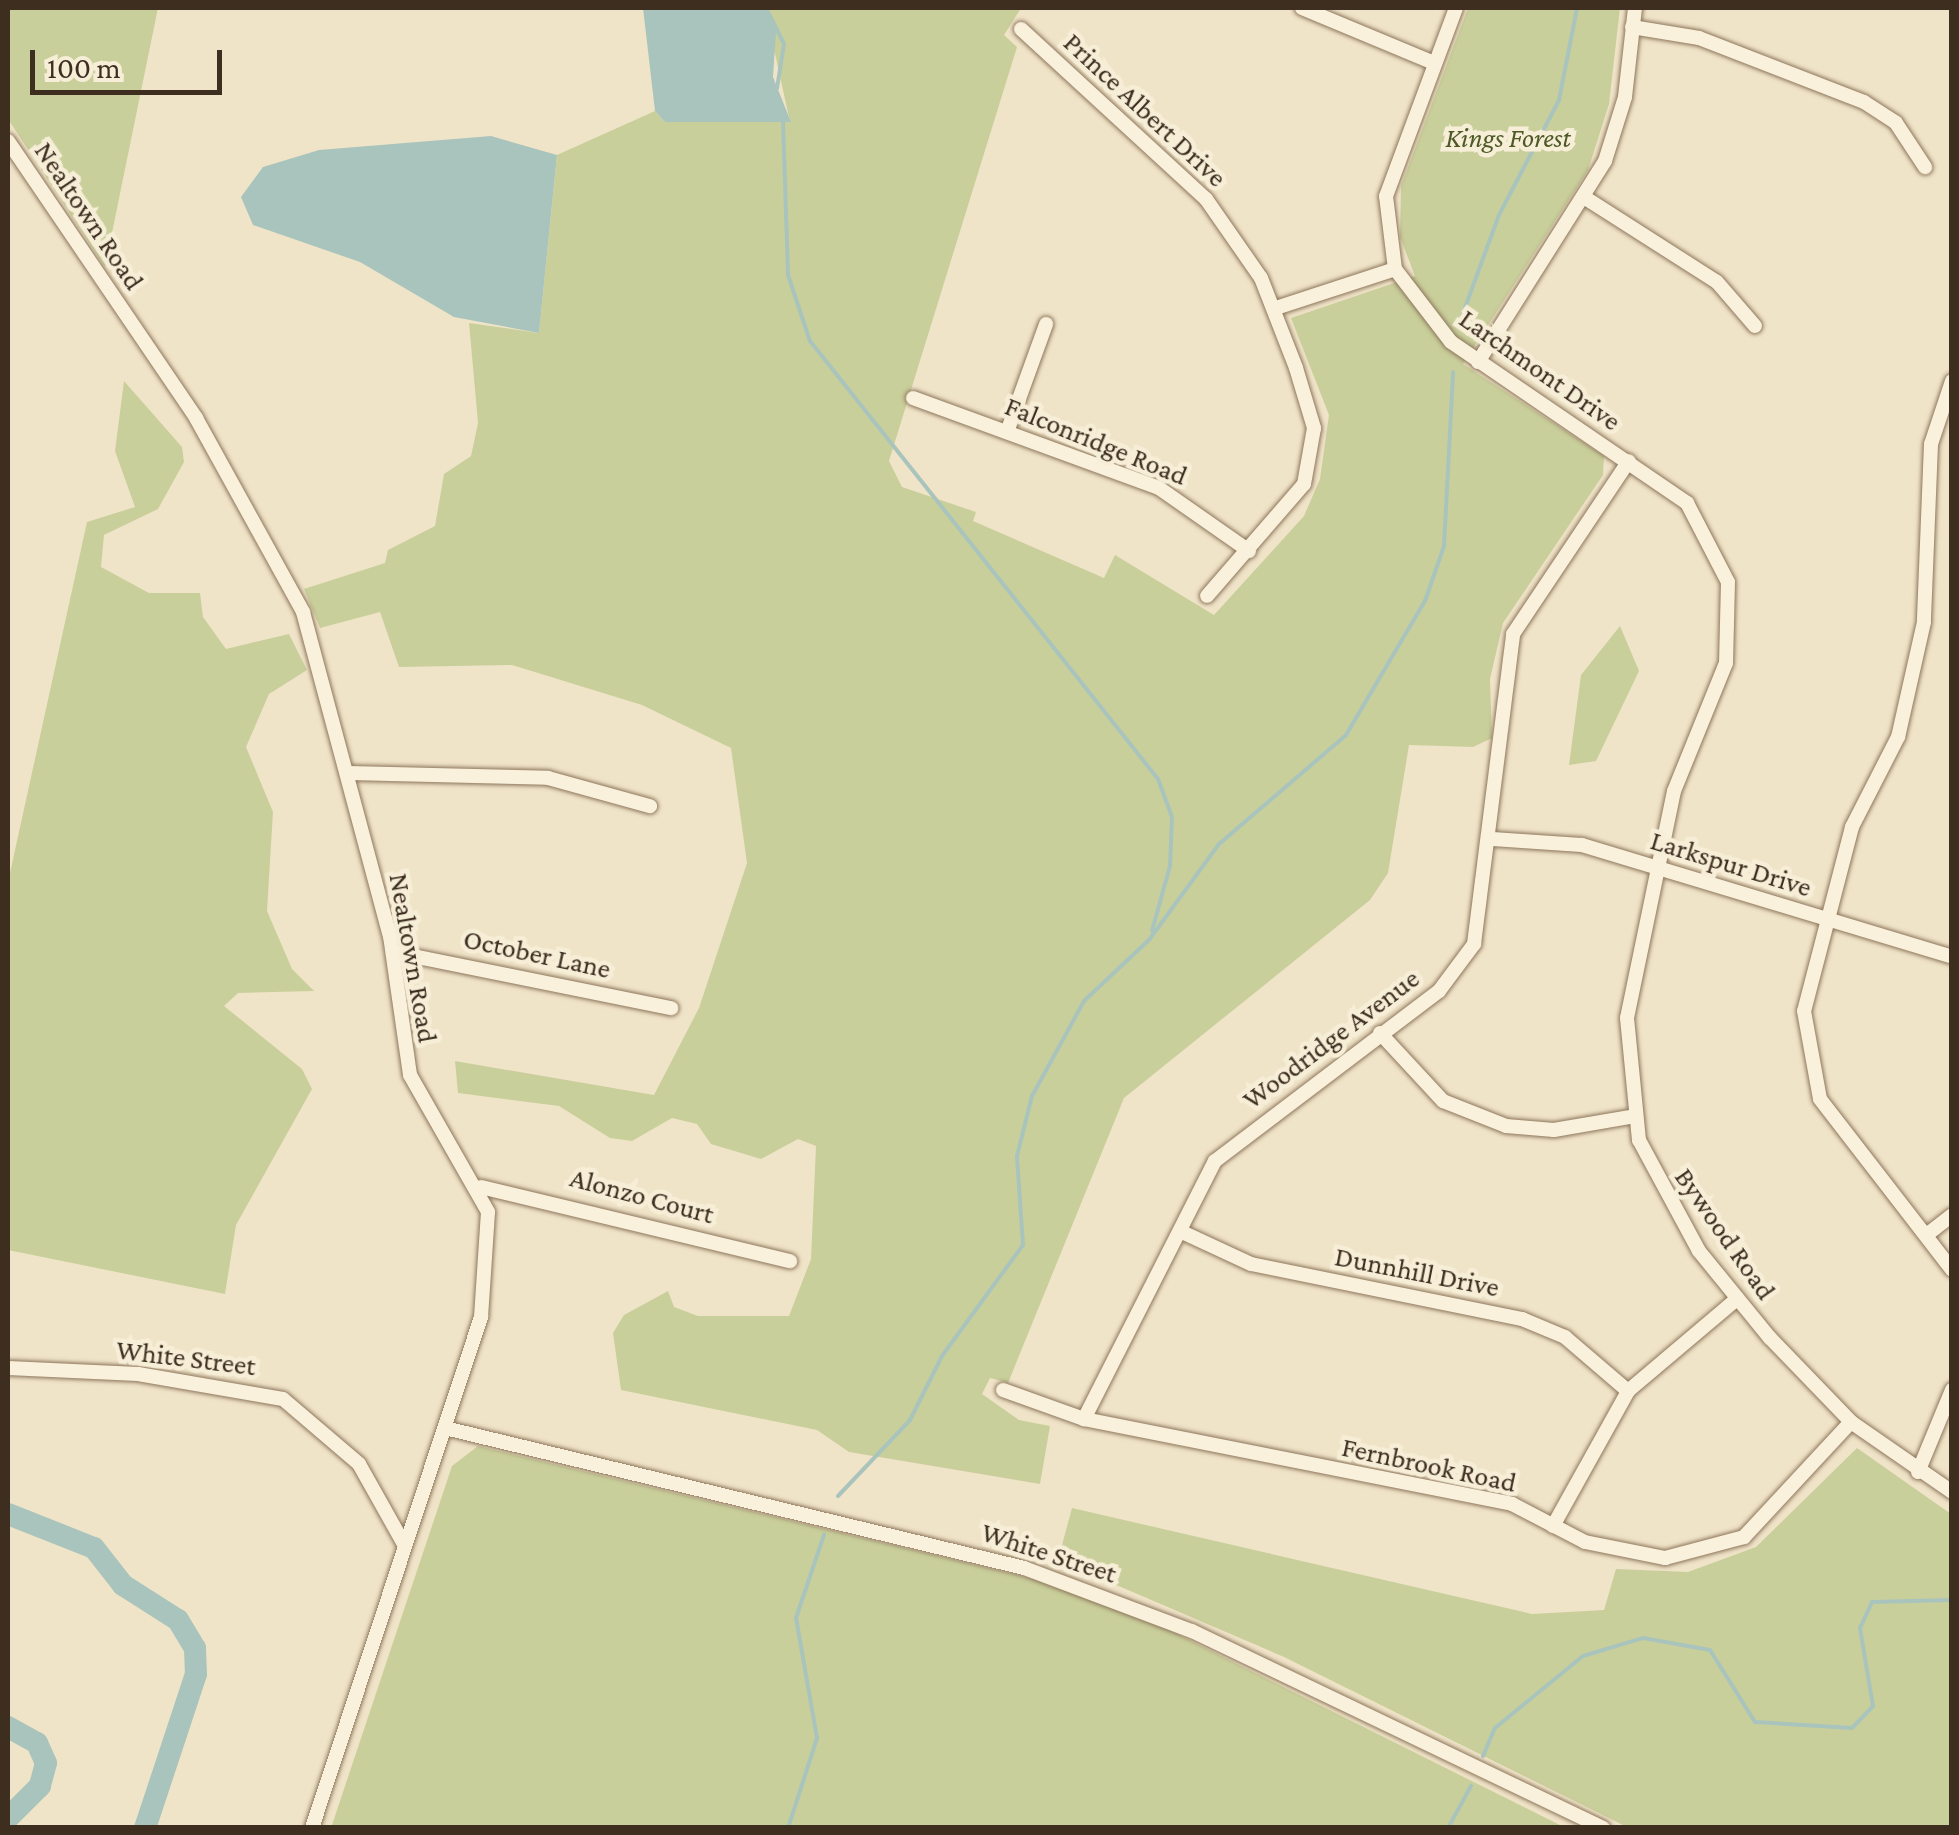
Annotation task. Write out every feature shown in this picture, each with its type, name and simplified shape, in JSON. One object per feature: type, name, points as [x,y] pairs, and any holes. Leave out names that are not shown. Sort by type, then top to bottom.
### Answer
[{"type":"street","points":[[1302,8],[1434,63]]},
{"type":"street","name":"Larchmont Drive","points":[[1456,8],[1386,196],[1395,268],[1425,319],[1478,362],[1687,504],[1712,537],[1731,624],[1714,690]]},
{"type":"street","points":[[1478,362],[1588,199],[1625,97],[1634,8]]},
{"type":"street","points":[[1632,27],[1699,38],[1864,102],[1896,123],[1925,167]]},
{"type":"street","name":"Prince Albert Drive","points":[[1021,29],[1206,199],[1276,308],[1314,428],[1311,457],[1290,505],[1207,596]]},
{"type":"street","name":"Nealtown Road","points":[[8,141],[254,516],[303,612],[393,952],[410,1075],[481,1187],[490,1271],[444,1428],[312,1828]]},
{"type":"street","points":[[1588,199],[1717,282],[1756,326]]},
{"type":"street","points":[[1276,308],[1395,268]]},
{"type":"street","points":[[1007,432],[1046,324]]},
{"type":"street","points":[[1952,381],[1931,444],[1924,622],[1903,719],[1822,919],[1804,1011],[1820,1099],[1882,1188],[1929,1233],[1952,1270]]},
{"type":"street","name":"Falconridge Road","points":[[914,398],[1159,488],[1248,552]]},
{"type":"street","name":"Woodridge Avenue","points":[[1084,1419],[1216,1161],[1438,991],[1474,944],[1492,839],[1513,634],[1628,462]]},
{"type":"street","name":"Bywood Road","points":[[1714,690],[1690,738],[1627,1018],[1634,1116],[1653,1176],[1737,1299],[1851,1422],[1952,1492]]},
{"type":"street","points":[[348,773],[533,777],[650,806]]},
{"type":"street","name":"Larkspur Drive","points":[[1492,839],[1582,845],[1952,958]]},
{"type":"street","name":"October Lane","points":[[393,952],[671,1008]]},
{"type":"street","points":[[1380,1033],[1443,1101],[1506,1126],[1554,1130],[1634,1116]]},
{"type":"street","name":"Alonzo Court","points":[[481,1187],[790,1261]]},
{"type":"street","points":[[1929,1233],[1952,1215]]},
{"type":"street","name":"Dunnhill Drive","points":[[1180,1230],[1251,1264],[1522,1319],[1565,1337],[1628,1391]]},
{"type":"street","points":[[1553,1526],[1628,1391],[1737,1299]]},
{"type":"street","name":"White Street","points":[[8,1368],[138,1374],[283,1398],[359,1464],[405,1546]]},
{"type":"street","name":"Fernbrook Road","points":[[1003,1390],[1084,1419],[1512,1504],[1553,1526],[1620,1552],[1706,1554],[1744,1537],[1786,1500],[1851,1422]]},
{"type":"street","points":[[1918,1472],[1952,1390]]},
{"type":"street","name":"White Street","points":[[444,1428],[1024,1568],[1192,1631],[1604,1828]]},
{"type":"green space","points":[[8,8],[158,8],[105,267],[8,119]]},
{"type":"green space","name":"Kings Forest","points":[[765,8],[1021,8],[1004,35],[1017,47],[889,461],[902,487],[976,512],[973,521],[1104,578],[1115,555],[1214,615],[1304,516],[1320,479],[1329,415],[1291,318],[1415,276],[1400,237],[1401,186],[1468,8],[1620,8],[1609,104],[1588,170],[1463,364],[1604,456],[1603,475],[1503,623],[1490,679],[1492,738],[1473,747],[1409,745],[1388,873],[1370,900],[1124,1098],[1008,1383],[990,1378],[982,1394],[1019,1420],[1050,1426],[1040,1484],[849,1452],[817,1430],[621,1390],[613,1333],[624,1315],[668,1291],[674,1307],[698,1316],[789,1316],[811,1259],[816,1146],[798,1139],[761,1159],[711,1144],[697,1124],[672,1118],[632,1141],[610,1138],[559,1106],[458,1093],[455,1061],[654,1095],[699,1008],[747,863],[731,748],[642,705],[512,665],[399,667],[380,612],[320,628],[304,589],[385,563],[388,550],[435,526],[444,474],[471,456],[478,423],[469,323],[539,333],[557,155],[655,111],[665,122],[790,122]]},
{"type":"green space","points":[[124,381],[182,447],[184,462],[158,509],[104,535],[101,567],[149,593],[200,593],[203,617],[226,649],[289,634],[307,670],[269,694],[246,747],[273,812],[267,911],[292,969],[314,991],[238,993],[224,1006],[302,1069],[312,1089],[236,1225],[225,1294],[8,1250],[8,882],[87,522],[135,507],[115,451]]},
{"type":"green space","points":[[1620,626],[1639,671],[1596,761],[1569,765],[1581,675]]},
{"type":"green space","points":[[478,1446],[1046,1582],[1167,1629],[1564,1827],[331,1828],[452,1466]]},
{"type":"green space","points":[[1857,1448],[1951,1514],[1951,1827],[1627,1827],[1284,1657],[1058,1560],[1072,1508],[1532,1614],[1604,1610],[1616,1569],[1688,1572],[1756,1547]]},
{"type":"water","points":[[643,8],[765,8],[776,32],[773,77],[791,122],[665,122],[655,111]]},
{"type":"water","points":[[491,136],[557,155],[539,333],[454,317],[360,262],[253,225],[241,197],[263,167],[319,150]]},
{"type":"waterway","points":[[766,8],[784,44],[777,88]]},
{"type":"waterway","points":[[1462,316],[1499,215],[1559,100],[1577,8]]},
{"type":"waterway","points":[[783,122],[788,275],[810,341],[1158,779],[1172,817],[1170,866],[1152,931]]},
{"type":"waterway","points":[[838,1496],[910,1420],[942,1356],[1023,1245],[1017,1156],[1032,1096],[1084,1001],[1149,940],[1219,844],[1346,735],[1425,601],[1444,546],[1453,372]]},
{"type":"waterway","points":[[8,1514],[94,1548],[123,1585],[178,1620],[195,1648],[196,1674],[145,1828]]},
{"type":"waterway","points":[[788,1828],[817,1738],[796,1618],[824,1535]]},
{"type":"waterway","points":[[1483,1756],[1495,1728],[1583,1656],[1643,1638],[1710,1650],[1755,1722],[1852,1728],[1873,1706],[1860,1628],[1872,1602],[1952,1600]]},
{"type":"waterway","points":[[8,1727],[37,1743],[46,1763],[40,1786],[8,1818]]},
{"type":"waterway","points":[[1448,1828],[1471,1786]]}]
